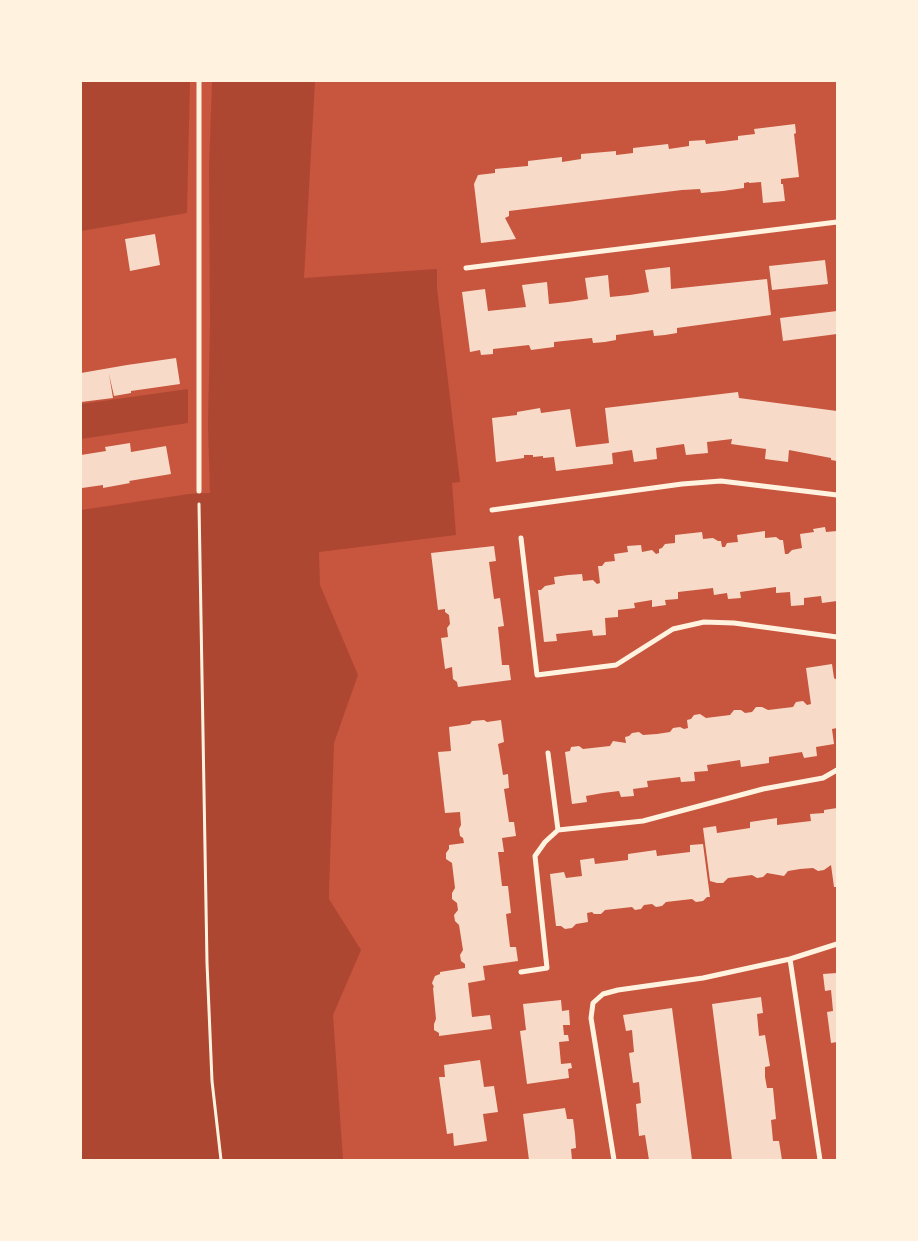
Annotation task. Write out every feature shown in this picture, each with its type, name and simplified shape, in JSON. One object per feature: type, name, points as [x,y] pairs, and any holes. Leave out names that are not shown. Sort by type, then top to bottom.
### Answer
[{"type":"street","points":[[199,81],[199,491]]},
{"type":"street","points":[[466,268],[837,222]]},
{"type":"street","points":[[492,510],[682,484],[721,481],[837,495]]},
{"type":"street","points":[[521,538],[537,675],[616,665],[673,629],[704,622],[734,624],[837,638]]},
{"type":"street","points":[[548,753],[558,830]]},
{"type":"street","points":[[521,972],[547,968],[535,856],[545,842],[558,830],[643,821],[763,788],[823,778],[837,770]]},
{"type":"street","points":[[614,1160],[591,1018],[593,1004],[603,994],[618,990],[702,978],[790,960],[837,944]]},
{"type":"street","points":[[790,960],[820,1160]]},
{"type":"path","points":[[199,491],[207,963],[212,1081],[221,1160]]},
{"type":"shaded area","points":[[81,81],[190,81],[187,213],[81,231]]},
{"type":"shaded area","points":[[212,81],[315,81],[304,278],[437,269],[437,288],[460,482],[452,483],[456,535],[319,552],[320,585],[358,675],[334,743],[329,891],[329,899],[361,950],[333,1015],[343,1160],[81,1160],[81,510],[189,494],[210,493],[208,426],[210,323],[209,167]]},
{"type":"shaded area","points":[[188,389],[188,423],[81,439],[81,404]]},
{"type":"building","points":[[795,124],[796,133],[794,134],[799,177],[781,179],[785,201],[763,203],[761,182],[749,182],[744,183],[744,188],[723,191],[701,193],[700,189],[682,190],[509,211],[509,216],[505,218],[516,239],[481,243],[474,184],[478,175],[495,173],[495,169],[528,166],[528,161],[562,157],[562,162],[581,159],[581,154],[616,151],[616,155],[633,153],[633,148],[668,144],[669,149],[689,146],[689,141],[705,140],[706,144],[738,140],[738,136],[755,134],[754,129]]},
{"type":"building","points":[[155,234],[160,265],[130,271],[125,239]]},
{"type":"building","points":[[825,260],[828,284],[772,290],[769,266]]},
{"type":"building","points":[[670,267],[671,289],[767,279],[771,315],[677,328],[677,333],[665,335],[654,336],[653,330],[616,335],[616,340],[605,342],[593,343],[592,338],[554,342],[554,347],[531,350],[529,345],[493,349],[493,354],[481,355],[480,350],[470,352],[462,292],[485,289],[488,311],[526,307],[522,285],[547,282],[549,304],[568,302],[588,299],[585,278],[608,275],[610,297],[630,295],[649,292],[645,270]]},
{"type":"building","points":[[837,311],[837,334],[783,341],[780,318]]},
{"type":"building","points":[[176,358],[180,384],[131,391],[131,393],[114,396],[109,374],[113,398],[81,402],[81,373]]},
{"type":"building","points":[[738,392],[739,398],[837,411],[837,461],[831,460],[831,458],[789,450],[788,462],[765,459],[766,449],[731,444],[732,439],[707,442],[708,453],[686,455],[684,444],[656,448],[657,459],[634,462],[632,450],[612,453],[613,464],[556,471],[554,457],[543,458],[543,456],[533,457],[533,455],[524,455],[524,458],[496,462],[492,418],[517,415],[517,412],[540,408],[541,413],[570,409],[576,447],[609,443],[605,408]]},
{"type":"building","points":[[130,443],[131,452],[166,446],[171,474],[129,481],[130,483],[103,488],[103,485],[82,488],[81,455],[106,451],[105,447]]},
{"type":"building","points":[[825,527],[826,532],[837,531],[837,601],[822,603],[821,596],[804,598],[804,605],[791,606],[790,592],[776,593],[776,587],[740,592],[741,598],[728,599],[727,593],[714,595],[713,588],[678,592],[678,599],[665,600],[666,605],[652,607],[652,600],[634,603],[635,608],[618,610],[618,617],[605,618],[606,635],[593,636],[592,630],[556,634],[557,641],[544,642],[538,590],[555,584],[554,577],[568,575],[582,574],[583,581],[593,580],[597,584],[600,583],[598,566],[602,566],[605,562],[615,561],[614,554],[628,552],[627,546],[641,545],[642,552],[652,550],[656,554],[659,553],[659,549],[665,544],[675,543],[675,535],[702,532],[703,539],[713,538],[721,541],[722,547],[725,547],[727,543],[738,542],[737,535],[765,531],[765,538],[776,537],[783,540],[785,554],[788,554],[792,550],[802,548],[800,534],[814,532],[813,529]]},
{"type":"building","points":[[494,546],[496,561],[489,562],[494,599],[500,598],[504,626],[498,627],[502,665],[509,665],[511,680],[458,687],[457,682],[453,679],[452,667],[445,669],[441,638],[448,637],[449,615],[445,612],[445,609],[438,610],[431,553]]},
{"type":"building","points":[[832,664],[834,678],[837,680],[837,728],[832,729],[834,744],[816,747],[817,756],[804,758],[802,752],[769,757],[769,763],[741,767],[740,760],[707,765],[708,771],[694,772],[695,781],[681,782],[680,777],[647,781],[648,787],[633,789],[634,796],[621,797],[619,791],[603,793],[586,796],[587,802],[572,804],[565,752],[570,751],[571,747],[579,746],[583,749],[610,746],[613,741],[626,743],[625,737],[632,733],[639,732],[643,735],[657,734],[670,732],[673,728],[688,728],[687,720],[691,719],[694,715],[700,714],[706,718],[730,715],[734,710],[741,710],[745,713],[752,712],[756,707],[768,710],[793,707],[796,702],[803,701],[807,705],[811,704],[806,668]]},
{"type":"building","points":[[484,720],[487,722],[501,720],[504,742],[498,744],[503,775],[508,774],[509,788],[504,789],[509,822],[514,822],[516,836],[502,838],[504,852],[498,852],[502,886],[508,886],[511,913],[506,914],[510,947],[516,947],[518,961],[483,966],[485,980],[468,983],[472,1017],[490,1015],[492,1029],[439,1036],[439,1033],[434,1030],[436,1019],[434,987],[432,983],[435,976],[440,974],[440,972],[465,968],[465,964],[461,961],[460,955],[463,950],[459,925],[455,921],[454,915],[458,910],[457,903],[452,899],[452,893],[455,888],[452,863],[446,859],[449,845],[464,843],[459,829],[461,825],[460,812],[445,813],[438,752],[451,751],[449,727]]},
{"type":"building","points":[[837,808],[837,887],[834,887],[831,865],[824,870],[818,871],[813,868],[788,871],[784,876],[767,873],[763,877],[757,878],[752,875],[728,878],[723,883],[710,881],[703,828],[716,826],[717,833],[750,828],[750,822],[777,818],[777,825],[811,821],[810,814],[824,813],[824,810]]},
{"type":"building","points":[[703,844],[710,897],[703,901],[696,902],[692,899],[666,902],[662,906],[656,907],[652,904],[644,905],[641,909],[635,910],[632,907],[605,910],[601,914],[594,914],[592,912],[587,913],[588,922],[576,924],[572,928],[565,929],[561,926],[556,926],[550,874],[564,872],[566,878],[582,876],[580,860],[594,858],[595,864],[628,860],[628,854],[656,850],[657,856],[690,852],[690,845]]},
{"type":"building","points":[[837,973],[837,1042],[831,1043],[827,1012],[833,1011],[831,990],[825,991],[823,974]]},
{"type":"building","points":[[761,997],[763,1013],[757,1014],[759,1036],[765,1035],[770,1066],[765,1067],[765,1077],[767,1088],[773,1088],[776,1119],[771,1120],[773,1141],[779,1141],[782,1160],[732,1160],[712,1004]]},
{"type":"building","points":[[561,1000],[562,1011],[569,1010],[570,1025],[563,1025],[564,1035],[568,1035],[569,1041],[559,1042],[561,1064],[571,1063],[572,1068],[568,1069],[569,1078],[527,1084],[520,1031],[526,1030],[523,1004]]},
{"type":"building","points":[[672,1008],[692,1160],[649,1160],[645,1135],[639,1136],[636,1104],[641,1103],[639,1082],[633,1083],[629,1053],[634,1052],[632,1030],[626,1031],[623,1015]]},
{"type":"building","points":[[480,1060],[484,1087],[494,1086],[498,1112],[483,1114],[487,1141],[454,1146],[453,1133],[447,1134],[439,1077],[445,1077],[444,1065]]},
{"type":"building","points":[[565,1108],[567,1119],[573,1119],[576,1148],[571,1149],[572,1160],[529,1160],[523,1114]]}]
